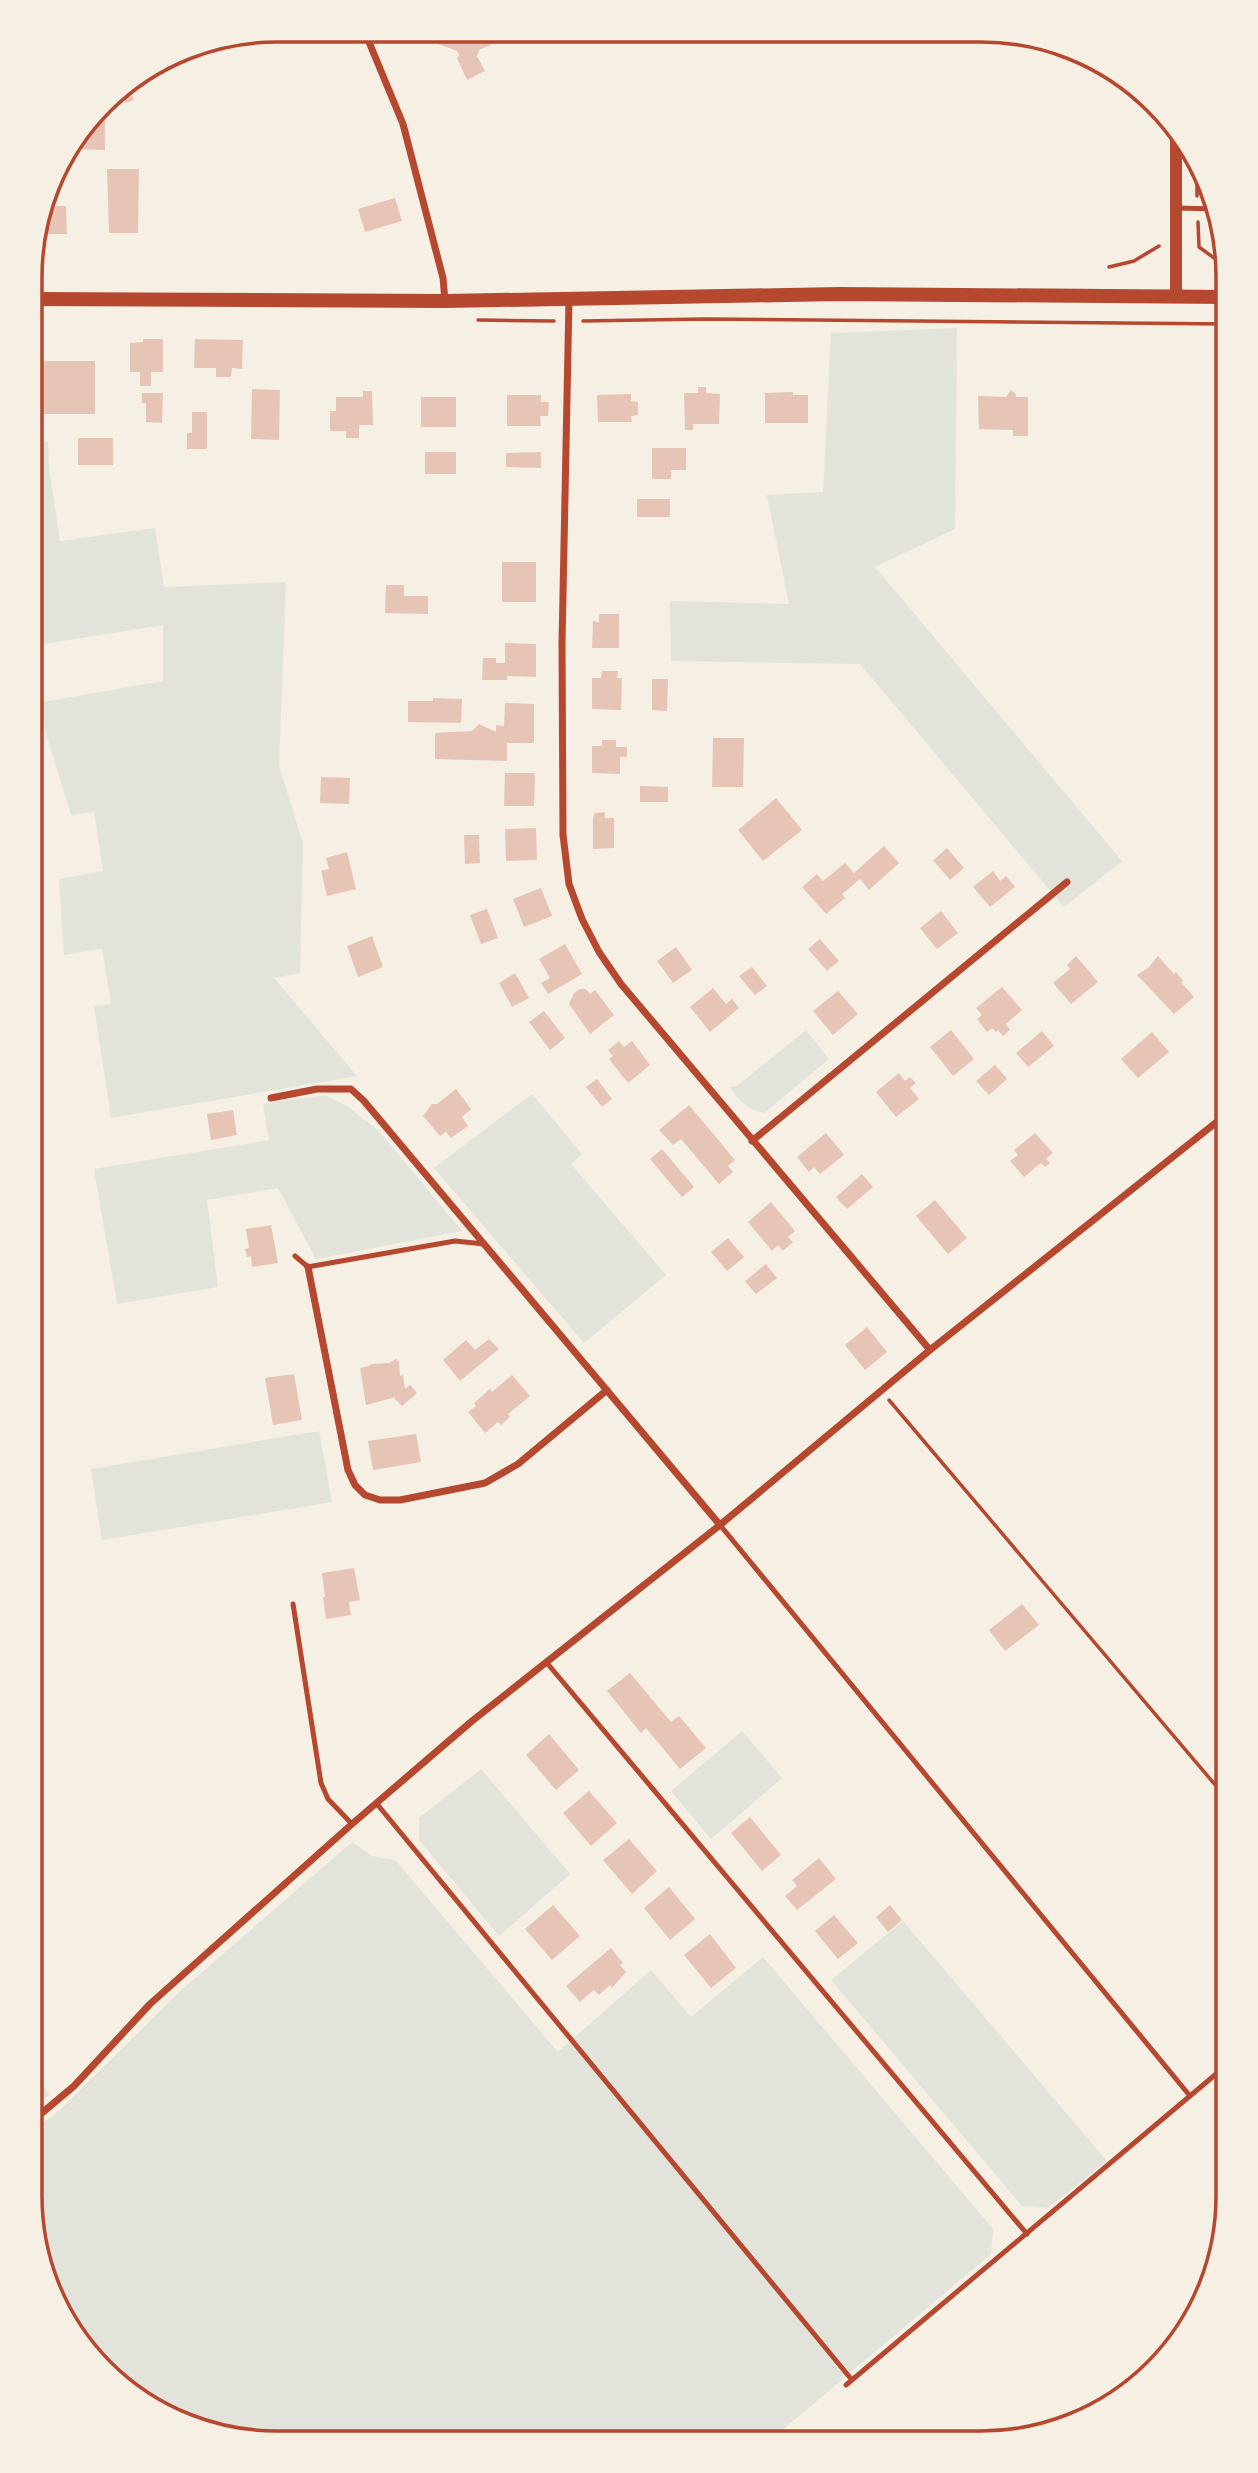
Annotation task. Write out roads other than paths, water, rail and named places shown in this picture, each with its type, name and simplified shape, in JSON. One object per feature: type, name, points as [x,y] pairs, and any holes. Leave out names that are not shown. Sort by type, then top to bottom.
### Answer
[{"type":"main road","points":[[42,299],[445,301],[840,294],[1216,297]]},
{"type":"street","points":[[369,42],[402,124],[444,283],[445,301]]},
{"type":"street","points":[[1176,146],[1176,296]]},
{"type":"street","points":[[569,299],[571,321],[562,644],[563,835],[569,884],[582,919],[599,952],[621,985],[930,1350]]},
{"type":"street","points":[[752,1141],[1067,881]]},
{"type":"street","points":[[271,1098],[317,1089],[351,1089],[720,1525]]},
{"type":"street","points":[[42,2113],[74,2085],[150,2004],[472,1721],[720,1525],[930,1350],[1216,1123]]},
{"type":"street","points":[[309,1267],[348,1471],[355,1485],[365,1495],[380,1500],[400,1500],[485,1483],[518,1464],[607,1390]]},
{"type":"lane","points":[[1176,208],[1206,209]]},
{"type":"lane","points":[[295,1256],[309,1267],[455,1241],[484,1244]]},
{"type":"lane","points":[[720,1525],[1190,2096]]},
{"type":"lane","points":[[293,1604],[321,1783],[328,1799],[352,1824]]},
{"type":"lane","points":[[547,1663],[1027,2234]]},
{"type":"lane","points":[[377,1804],[852,2380]]},
{"type":"lane","points":[[846,2385],[1215,2075]]}]
